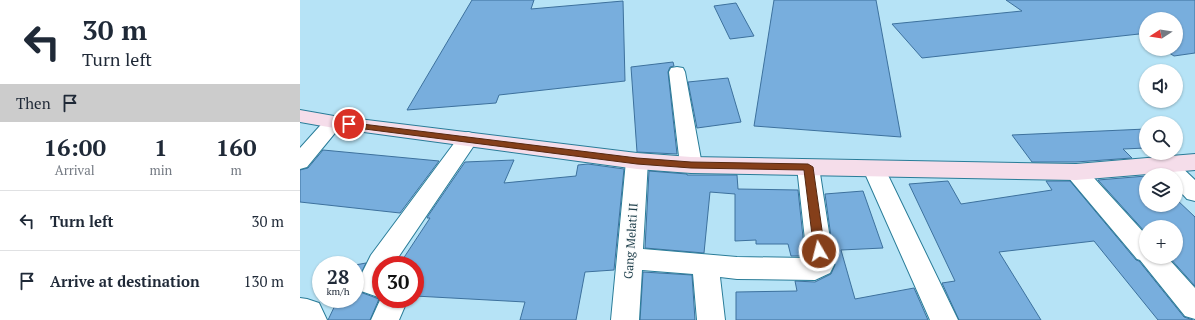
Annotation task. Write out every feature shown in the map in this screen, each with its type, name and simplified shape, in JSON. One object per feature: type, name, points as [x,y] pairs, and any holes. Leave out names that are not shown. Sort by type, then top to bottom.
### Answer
[{"type":"street","points":[[676,72],[691,165]]},
{"type":"street","points":[[300,116],[334,122],[637,161],[691,165],[1076,172],[1195,162]]},
{"type":"street","points":[[300,162],[334,122]]},
{"type":"street","points":[[385,256],[468,139]]},
{"type":"street","name":"Gang Melati II","points":[[625,320],[637,161]]},
{"type":"street","points":[[1166,164],[1195,193]]},
{"type":"street","points":[[630,259],[705,264],[737,268],[770,267],[804,270],[815,268],[821,264],[808,167]]},
{"type":"street","points":[[874,169],[944,320]]},
{"type":"street","points":[[1076,172],[1139,244]]},
{"type":"street","points":[[705,264],[711,320]]},
{"type":"street","points":[[1157,264],[1195,307]]},
{"type":"street","points":[[385,320],[390,308]]},
{"type":"street","points":[[300,311],[306,310],[311,314],[313,320]]},
{"type":"building","points":[[472,0],[534,0],[531,9],[623,1],[625,81],[499,95],[496,103],[407,110]]},
{"type":"building","points":[[774,0],[876,0],[901,137],[754,126]]},
{"type":"building","points":[[1006,0],[1195,0],[1195,53],[1183,55],[1183,12],[1139,12],[1139,34],[922,58],[892,24],[1022,11]]},
{"type":"building","points":[[736,3],[754,36],[730,39],[714,6]]},
{"type":"building","points":[[673,62],[674,66],[670,67],[668,72],[677,154],[637,152],[631,67]]},
{"type":"building","points":[[728,78],[741,122],[697,128],[688,82]]},
{"type":"building","points":[[1139,129],[1139,148],[1123,149],[1132,158],[1076,162],[1032,162],[1012,135]]},
{"type":"building","points":[[323,150],[439,161],[400,213],[300,202],[300,170],[308,168]]},
{"type":"building","points":[[514,160],[504,183],[576,176],[578,165],[588,164],[624,169],[614,270],[585,272],[576,320],[520,320],[525,302],[424,296],[424,256],[405,256],[430,218],[427,218],[428,216],[465,162]]},
{"type":"building","points":[[649,171],[687,175],[737,175],[738,189],[798,190],[805,256],[791,256],[788,244],[756,244],[756,240],[735,241],[735,194],[710,192],[704,253],[645,248]]},
{"type":"building","points":[[1139,177],[1139,212],[1183,212],[1183,206],[1195,217],[1195,286],[1175,264],[1183,264],[1183,220],[1139,220],[1139,225],[1098,180]]},
{"type":"building","points":[[948,181],[961,204],[1052,190],[1046,181],[1070,181],[1136,260],[1139,261],[1139,264],[1141,264],[1184,317],[1193,320],[1158,320],[1094,241],[999,252],[1041,320],[959,320],[942,283],[955,281],[909,184]]},
{"type":"building","points":[[863,191],[883,248],[841,250],[855,299],[914,288],[928,320],[736,320],[736,292],[797,291],[795,281],[815,282],[831,274],[835,265],[825,194]]},
{"type":"building","points":[[643,272],[692,275],[695,320],[640,320]]},
{"type":"building","points":[[364,293],[372,296],[372,308],[375,308],[370,320],[328,320],[334,308],[364,308]]},
{"type":"route","points":[[349,124],[637,161],[691,165],[808,167],[819,251]]}]
